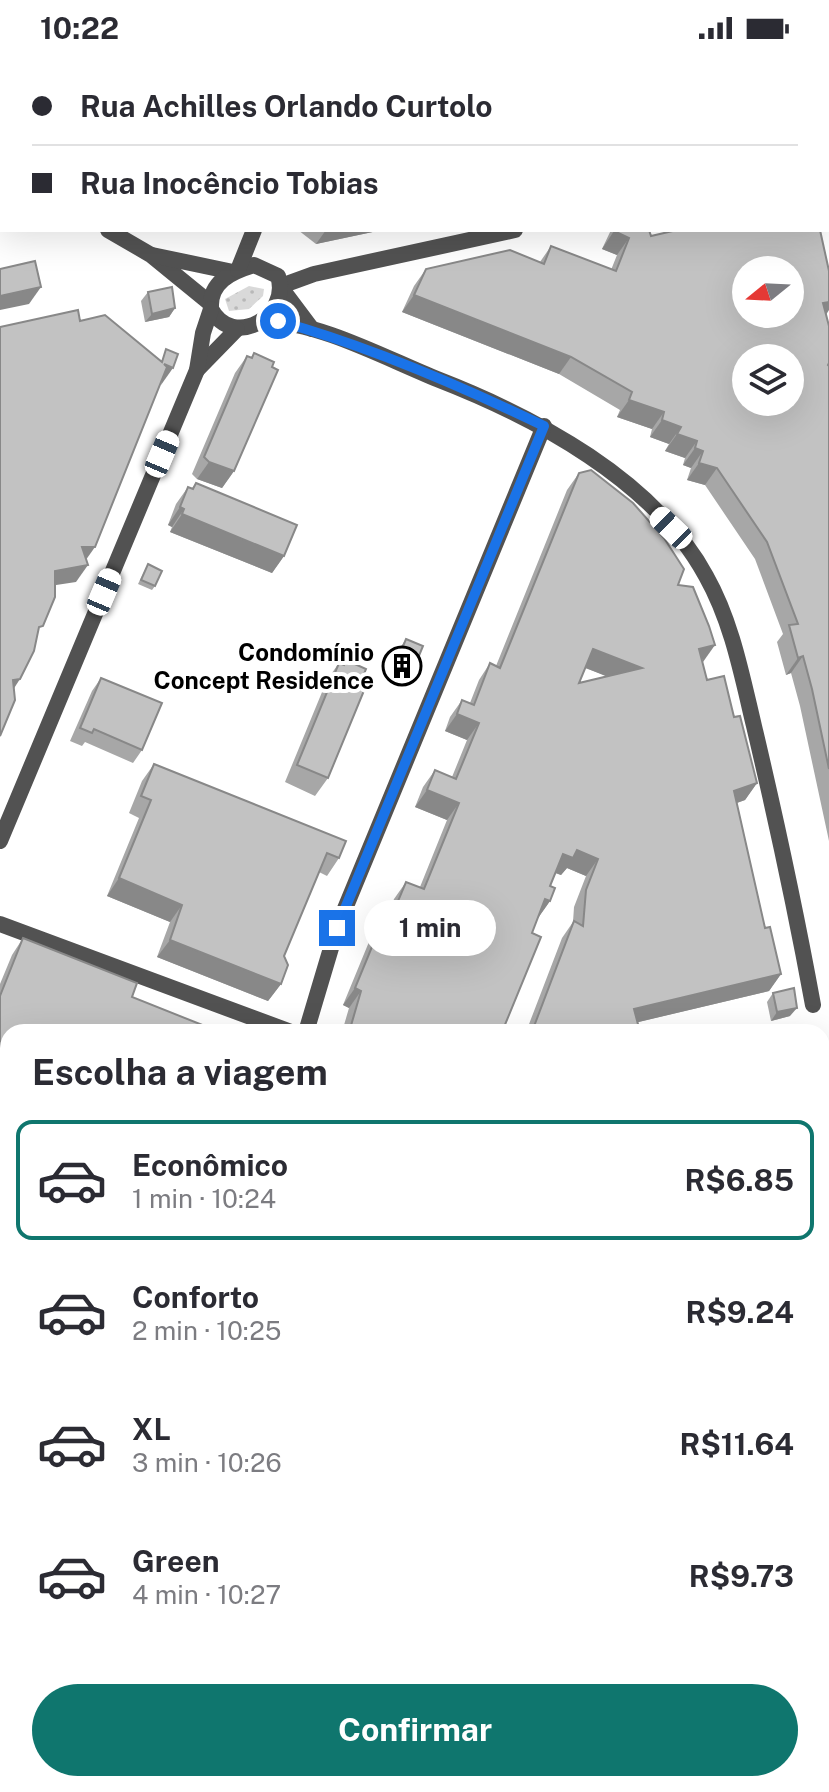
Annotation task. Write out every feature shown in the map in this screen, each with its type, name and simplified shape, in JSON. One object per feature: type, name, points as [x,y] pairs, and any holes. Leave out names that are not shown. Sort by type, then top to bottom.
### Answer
[{"type":"street","points":[[111,232],[151,255],[211,306],[216,318],[237,329]]},
{"type":"street","points":[[0,841],[197,370],[203,333],[216,287],[242,269],[255,232]]},
{"type":"street","points":[[281,284],[506,232]]},
{"type":"street","points":[[151,255],[242,269],[281,284],[313,331]]},
{"type":"street","points":[[265,321],[274,310],[281,284]]},
{"type":"street","points":[[197,370],[237,329],[265,321],[313,331],[458,387],[544,426],[605,468],[671,528],[706,575],[735,649],[813,1005]]},
{"type":"street","points":[[308,1024],[337,928],[544,426]]},
{"type":"street","points":[[0,924],[269,1024]]},
{"type":"shaded area","points":[[249,286],[264,289],[263,296],[249,309],[229,311],[225,299]]},
{"type":"building","points":[[616,232],[650,232],[651,236],[668,232],[820,232],[829,271],[829,302],[823,303],[829,326],[829,769],[803,656],[798,658],[789,625],[798,624],[767,542],[717,468],[699,463],[703,451],[695,448],[697,441],[677,434],[681,427],[662,420],[664,412],[629,400],[632,392],[571,357],[414,295],[426,269],[510,250],[544,264],[551,246],[616,271],[629,238]]},
{"type":"building","points":[[35,261],[41,287],[0,296],[0,269]]},
{"type":"building","points":[[172,287],[175,308],[152,314],[148,292]]},
{"type":"building","points":[[78,310],[80,321],[105,315],[162,362],[166,349],[178,354],[173,368],[164,364],[167,367],[95,547],[82,547],[88,565],[55,571],[55,597],[43,626],[39,627],[34,651],[20,679],[13,680],[15,700],[0,736],[0,327]]},
{"type":"building","points":[[254,353],[274,362],[272,367],[278,370],[234,471],[209,462],[204,457],[247,356],[252,358]]},
{"type":"building","points":[[591,470],[633,503],[664,538],[684,569],[678,585],[693,587],[709,626],[715,645],[699,649],[707,680],[724,676],[734,717],[740,716],[757,783],[734,791],[765,928],[770,927],[781,974],[634,1009],[638,1024],[535,1024],[574,921],[583,926],[586,890],[598,859],[577,850],[573,858],[563,854],[550,886],[555,888],[550,901],[545,899],[532,933],[541,937],[505,1024],[351,1024],[361,991],[355,988],[390,903],[396,906],[406,882],[424,889],[459,803],[427,790],[435,770],[456,779],[479,723],[457,714],[462,700],[474,705],[490,663],[500,668],[579,473]],"holes":[[[593,649],[642,668],[579,683]]]},
{"type":"building","points":[[196,483],[297,525],[284,556],[182,514],[184,509],[180,507],[188,487],[193,489]]},
{"type":"building","points":[[148,564],[162,571],[155,586],[141,580]]},
{"type":"building","points":[[406,639],[423,646],[411,675],[394,668]]},
{"type":"building","points":[[346,660],[366,669],[364,674],[370,676],[328,778],[297,765],[339,663],[344,665]]},
{"type":"building","points":[[101,678],[162,703],[142,750],[94,729],[92,733],[80,728]]},
{"type":"building","points":[[154,764],[346,841],[339,858],[327,853],[284,956],[288,965],[281,984],[170,940],[182,905],[119,878],[151,800],[141,796]]},
{"type":"building","points":[[23,938],[137,983],[132,997],[200,1024],[0,1024],[0,996]]},
{"type":"building","points":[[794,988],[797,1008],[777,1012],[773,993]]},
{"type":"place","name":"Condomínio Concept Residence","points":[[402,666]]},
{"type":"route","points":[[278,321],[313,331],[458,387],[544,426],[337,928]]}]
